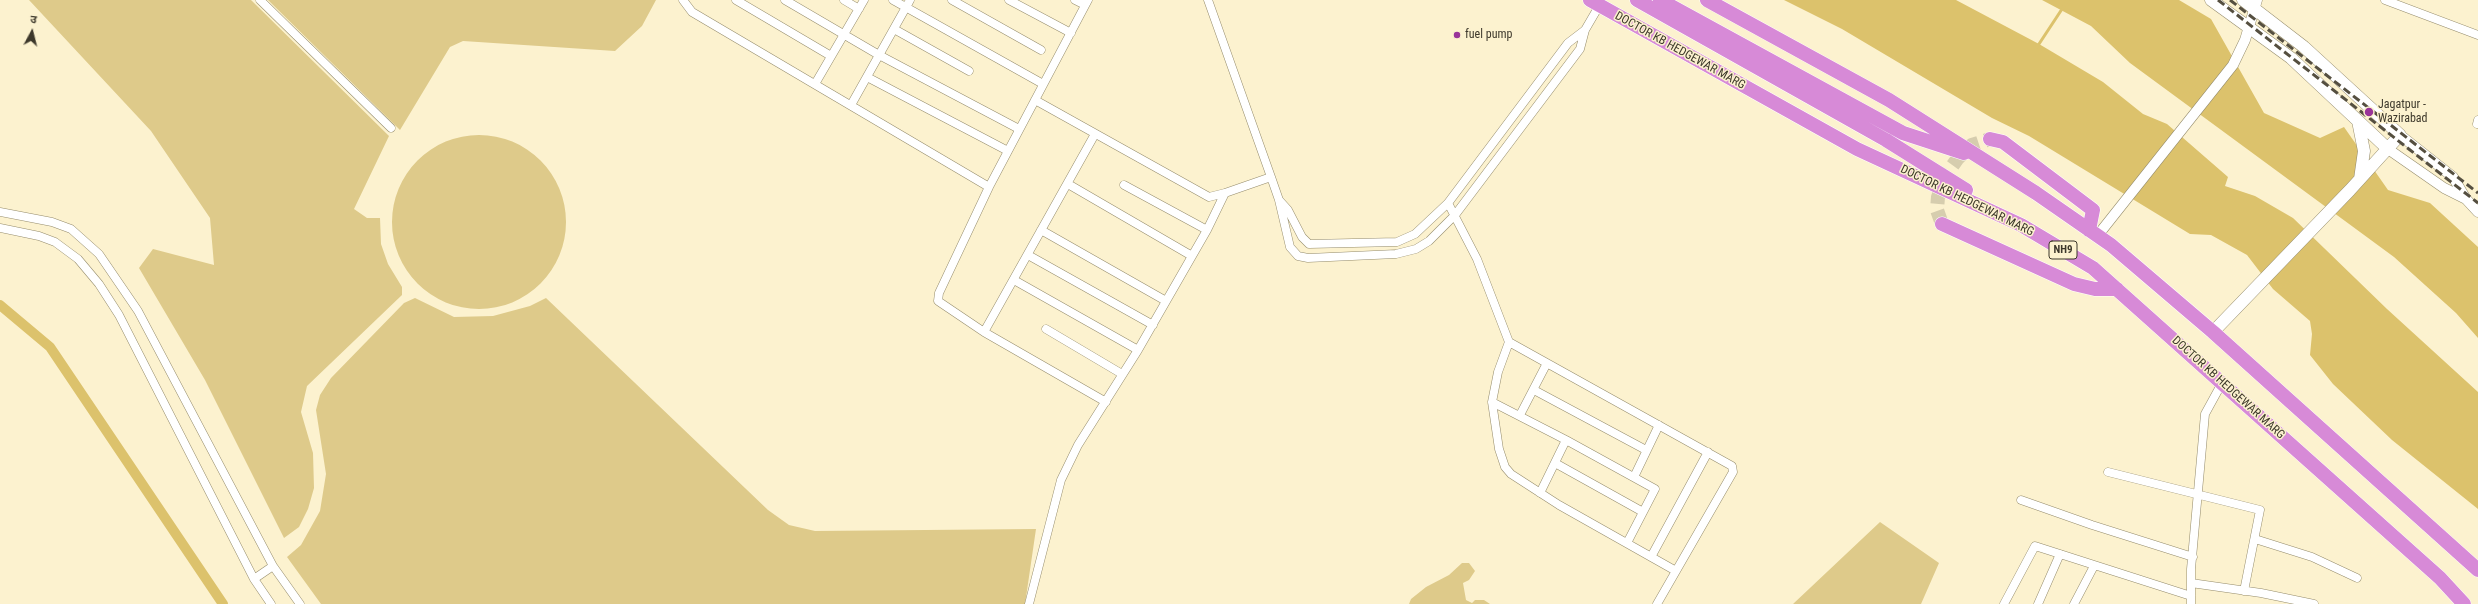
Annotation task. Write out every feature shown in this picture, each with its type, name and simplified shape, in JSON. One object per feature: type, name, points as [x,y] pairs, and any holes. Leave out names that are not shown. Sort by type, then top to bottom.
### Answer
[{"type":"highway","points":[[1637,0],[1861,126],[2021,225]]},
{"type":"highway","points":[[1660,0],[1903,133],[1984,160]]},
{"type":"highway","name":"NH9","points":[[1707,0],[1888,100],[1984,160],[2093,233],[2213,332],[2478,570]]},
{"type":"highway","name":"DOCTOR KB HEDGEWAR MARG","points":[[1594,3],[1858,149],[2021,225],[2093,268],[2440,578],[2464,604]]},
{"type":"highway","points":[[1990,139],[2003,142],[2093,210],[2093,233]]},
{"type":"highway","points":[[1942,224],[2074,284],[2094,289],[2117,289]]},
{"type":"main road","points":[[2211,0],[2249,26],[2291,58],[2388,149]]},
{"type":"main road","points":[[2213,332],[2350,190],[2400,135],[2304,47],[2251,2]]},
{"type":"main road","points":[[2358,121],[2364,151],[2360,179]]},
{"type":"street","points":[[260,0],[390,128]]},
{"type":"street","points":[[683,0],[692,12],[989,187]]},
{"type":"street","points":[[736,0],[831,56]]},
{"type":"street","points":[[785,0],[879,55],[1020,129]]},
{"type":"street","points":[[844,0],[859,9]]},
{"type":"street","points":[[815,84],[864,0]]},
{"type":"street","points":[[894,0],[908,4],[1043,84]]},
{"type":"street","points":[[952,0],[1041,50]]},
{"type":"street","points":[[1009,0],[1071,33]]},
{"type":"street","points":[[1075,0],[1086,3],[989,187],[938,297],[940,304],[984,332],[1106,402]]},
{"type":"street","points":[[1208,0],[1279,200],[1290,247],[1298,256],[1308,258],[1396,254],[1416,249],[1429,241],[1455,215],[1580,49],[1594,3]]},
{"type":"street","points":[[2385,0],[2478,35]]},
{"type":"street","points":[[2093,233],[2116,212],[2233,65],[2249,26],[2251,2]]},
{"type":"street","points":[[851,105],[908,4]]},
{"type":"street","points":[[894,29],[969,71]]},
{"type":"street","points":[[1279,200],[1288,210],[1305,241],[1316,246],[1397,242],[1415,234],[1448,203],[1568,43],[1585,30]]},
{"type":"street","points":[[867,77],[1008,151]]},
{"type":"street","points":[[1035,100],[1209,197],[1271,177]]},
{"type":"street","points":[[984,332],[1095,134]]},
{"type":"street","points":[[2400,135],[2453,177],[2466,199],[2478,212]]},
{"type":"street","points":[[2388,149],[2444,188],[2466,199]]},
{"type":"street","points":[[1068,184],[1192,256]]},
{"type":"street","points":[[1124,185],[1207,230]]},
{"type":"street","points":[[1029,604],[1061,480],[1078,445],[1138,350],[1207,230],[1225,193]]},
{"type":"street","points":[[1448,203],[1477,259],[1509,342],[1732,466],[1733,472],[1657,604]]},
{"type":"street","points":[[0,212],[52,222],[71,229],[100,254],[138,311],[273,566],[300,604]]},
{"type":"street","points":[[0,228],[39,236],[55,242],[78,260],[99,284],[119,315],[254,579],[271,604]]},
{"type":"street","points":[[1042,230],[1166,301]]},
{"type":"street","points":[[1028,255],[1152,325]]},
{"type":"street","points":[[1014,280],[1138,350]]},
{"type":"street","points":[[1046,329],[1122,374]]},
{"type":"street","points":[[1509,342],[1498,372],[1492,402],[1501,458],[1505,467],[1511,474],[1540,493],[1676,571]]},
{"type":"street","points":[[1520,415],[1547,363]]},
{"type":"street","points":[[2004,604],[2033,548],[2038,546],[2191,600],[2192,556],[2205,414],[2222,383]]},
{"type":"street","points":[[1534,390],[1646,450]]},
{"type":"street","points":[[1492,402],[1520,415],[1655,490],[1627,543]]},
{"type":"street","points":[[1634,477],[1659,425]]},
{"type":"street","points":[[1540,493],[1566,440]]},
{"type":"street","points":[[1651,557],[1708,452]]},
{"type":"street","points":[[1555,463],[1643,512]]},
{"type":"street","points":[[2108,472],[2260,510],[2244,590]]},
{"type":"street","points":[[2022,500],[2092,525],[2192,556]]},
{"type":"street","points":[[2254,539],[2312,557],[2357,578]]},
{"type":"street","points":[[2038,604],[2060,554]]},
{"type":"street","points":[[254,579],[273,566]]},
{"type":"street","points":[[2074,604],[2094,566]]},
{"type":"street","points":[[2191,583],[2244,590],[2314,604]]},
{"type":"shaded area","points":[[29,0],[251,0],[389,136],[354,209],[367,218],[380,218],[381,244],[388,264],[402,287],[402,295],[307,386],[301,412],[313,453],[314,488],[308,509],[299,527],[284,538],[205,380],[139,268],[153,249],[214,265],[210,218],[151,131]]},
{"type":"shaded area","points":[[268,0],[656,0],[642,26],[615,51],[463,41],[450,47],[400,130]]},
{"type":"shaded area","points":[[1784,0],[1956,0],[2039,44],[2103,82],[2143,114],[2167,124],[2228,177],[2225,186],[2255,196],[2293,218],[2387,309],[2478,392],[2478,509],[2392,440],[2333,384],[2310,355],[2312,334],[2310,321],[2273,289],[2247,255],[2211,235],[2190,234],[2029,136],[1992,118],[1842,29]]},
{"type":"shaded area","points":[[2042,0],[2179,0],[2211,19],[2264,113],[2320,138],[2344,127],[2388,190],[2430,203],[2478,247],[2478,338],[2456,313],[2394,257],[2130,63],[2091,26]]},
{"type":"shaded area","points":[[488,135],[512,141],[527,149],[541,160],[552,174],[560,189],[565,205],[565,239],[560,255],[552,270],[541,284],[527,295],[512,303],[496,308],[470,309],[446,303],[431,295],[417,284],[406,270],[398,255],[393,239],[392,213],[398,189],[406,174],[417,160],[431,149],[446,141],[462,136]]},
{"type":"shaded area","points":[[415,298],[454,317],[493,316],[530,306],[546,298],[768,510],[789,525],[815,531],[1036,529],[1025,604],[321,604],[287,557],[301,545],[320,511],[326,474],[316,410],[320,395],[331,378],[404,303]]},
{"type":"shaded area","points":[[1880,522],[1939,563],[1921,604],[1793,604]]},
{"type":"shaded area","points":[[1462,563],[1469,563],[1475,571],[1469,580],[1463,583],[1466,600],[1472,603],[1475,600],[1484,600],[1490,604],[1409,604],[1411,599],[1426,587],[1449,575]]},
{"type":"waterway","points":[[2037,47],[2068,0]]},
{"type":"waterway","points":[[0,305],[50,347],[223,604]]},
{"type":"tunnel","points":[[1942,224],[1937,210],[1938,197],[1948,172],[1958,158],[1972,145],[1990,139]]},
{"type":"railway","points":[[2218,0],[2478,203]]},
{"type":"railway","points":[[2230,0],[2478,193]]},
{"type":"place","name":"fuel pump","points":[[1457,35]]},
{"type":"place","name":"Jagatpur - Wazirabad","points":[[2369,112]]}]
